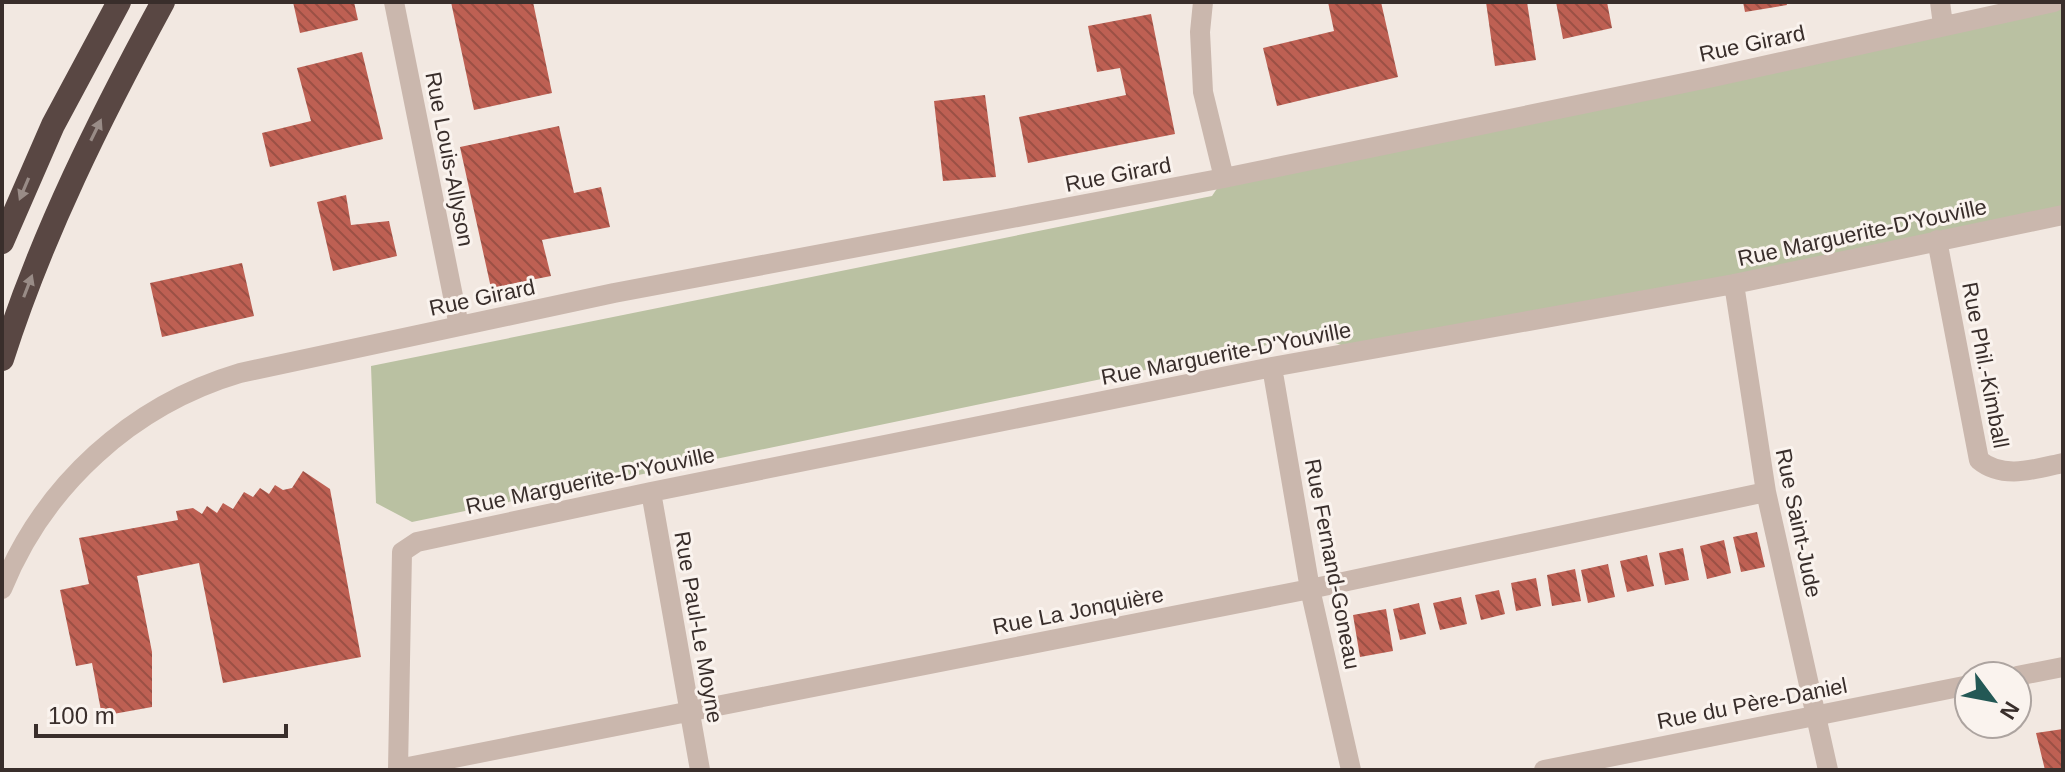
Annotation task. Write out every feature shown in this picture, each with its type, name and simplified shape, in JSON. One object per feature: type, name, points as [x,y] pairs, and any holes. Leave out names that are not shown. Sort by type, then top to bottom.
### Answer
[{"type":"highway","points":[[2,242],[47,137],[111,2]]},
{"type":"highway","points":[[78,75],[119,2]]},
{"type":"highway","points":[[2,359],[62,200],[106,108],[163,2]]},
{"type":"street","name":"Rue Louis-Allyson","points":[[394,2],[459,326]]},
{"type":"street","points":[[1203,2],[1200,32],[1203,92],[1224,178]]},
{"type":"street","points":[[1940,2],[1943,25]]},
{"type":"street","name":"Rue Girard","points":[[2,589],[35,526],[80,469],[139,419],[191,390],[267,365],[614,293],[1224,178],[1713,77],[2054,2]]},
{"type":"street","name":"Rue Marguerite-D'Youville","points":[[398,770],[402,552],[417,542],[1272,367],[1734,284],[2063,215]]},
{"type":"street","name":"Rue Phil.-Kimball","points":[[1937,240],[1979,460],[1991,470],[2007,473],[2063,463]]},
{"type":"street","name":"Rue Saint-Jude","points":[[1734,284],[1766,492],[1828,770]]},
{"type":"street","name":"Rue Fernand-Goneau","points":[[1272,367],[1310,589],[1351,770]]},
{"type":"street","name":"Rue Paul-Le Moyne","points":[[651,492],[700,770]]},
{"type":"street","name":"Rue La Jonquière","points":[[398,770],[1310,589],[1766,492]]},
{"type":"street","points":[[2033,673],[2063,667]]},
{"type":"street","name":"Rue du Père-Daniel","points":[[1544,770],[1953,688]]},
{"type":"green space","points":[[2063,2],[2063,216],[1370,356],[1317,336],[1251,348],[412,522],[376,503],[371,366],[1212,196],[1224,178]]},
{"type":"building","points":[[293,2],[354,2],[358,20],[300,33]]},
{"type":"building","points":[[451,2],[533,2],[552,93],[474,110]]},
{"type":"building","points":[[1328,2],[1381,2],[1398,77],[1277,106],[1263,48],[1334,31]]},
{"type":"building","points":[[1486,2],[1527,2],[1536,60],[1495,66]]},
{"type":"building","points":[[1556,2],[1607,2],[1612,28],[1563,39]]},
{"type":"building","points":[[1743,2],[1786,2],[1787,5],[1745,12]]},
{"type":"building","points":[[1151,14],[1175,134],[1028,163],[1019,117],[1126,95],[1120,68],[1097,72],[1088,26]]},
{"type":"building","points":[[362,52],[383,139],[270,167],[262,133],[311,121],[297,68]]},
{"type":"building","points":[[985,95],[996,177],[943,181],[934,101]]},
{"type":"building","points":[[559,126],[574,193],[601,187],[610,227],[542,240],[551,276],[491,288],[460,147]]},
{"type":"building","points":[[346,195],[351,225],[389,221],[397,256],[333,271],[317,202]]},
{"type":"building","points":[[242,263],[254,316],[162,337],[150,283]]},
{"type":"building","points":[[303,471],[330,489],[361,657],[223,683],[199,563],[137,576],[152,652],[152,707],[102,716],[92,663],[76,666],[60,590],[89,584],[79,538],[178,520],[176,511],[193,508],[202,514],[207,506],[217,513],[223,503],[233,509],[244,492],[253,497],[260,488],[269,494],[275,485],[283,490],[292,488]]},
{"type":"building","points":[[1757,532],[1765,567],[1741,572],[1733,537]]},
{"type":"building","points":[[1724,540],[1731,573],[1707,579],[1700,546]]},
{"type":"building","points":[[1683,548],[1689,580],[1665,585],[1659,553]]},
{"type":"building","points":[[1647,555],[1654,586],[1627,592],[1620,561]]},
{"type":"building","points":[[1608,564],[1615,597],[1588,603],[1581,570]]},
{"type":"building","points":[[1575,569],[1581,601],[1552,606],[1547,575]]},
{"type":"building","points":[[1536,578],[1541,606],[1516,611],[1511,583]]},
{"type":"building","points":[[1499,590],[1505,614],[1481,620],[1475,595]]},
{"type":"building","points":[[1461,597],[1467,624],[1440,630],[1433,603]]},
{"type":"building","points":[[1419,603],[1426,634],[1400,640],[1393,609]]},
{"type":"building","points":[[1386,609],[1393,651],[1360,657],[1353,615]]},
{"type":"building","points":[[2063,729],[2063,770],[2045,770],[2036,733]]}]
